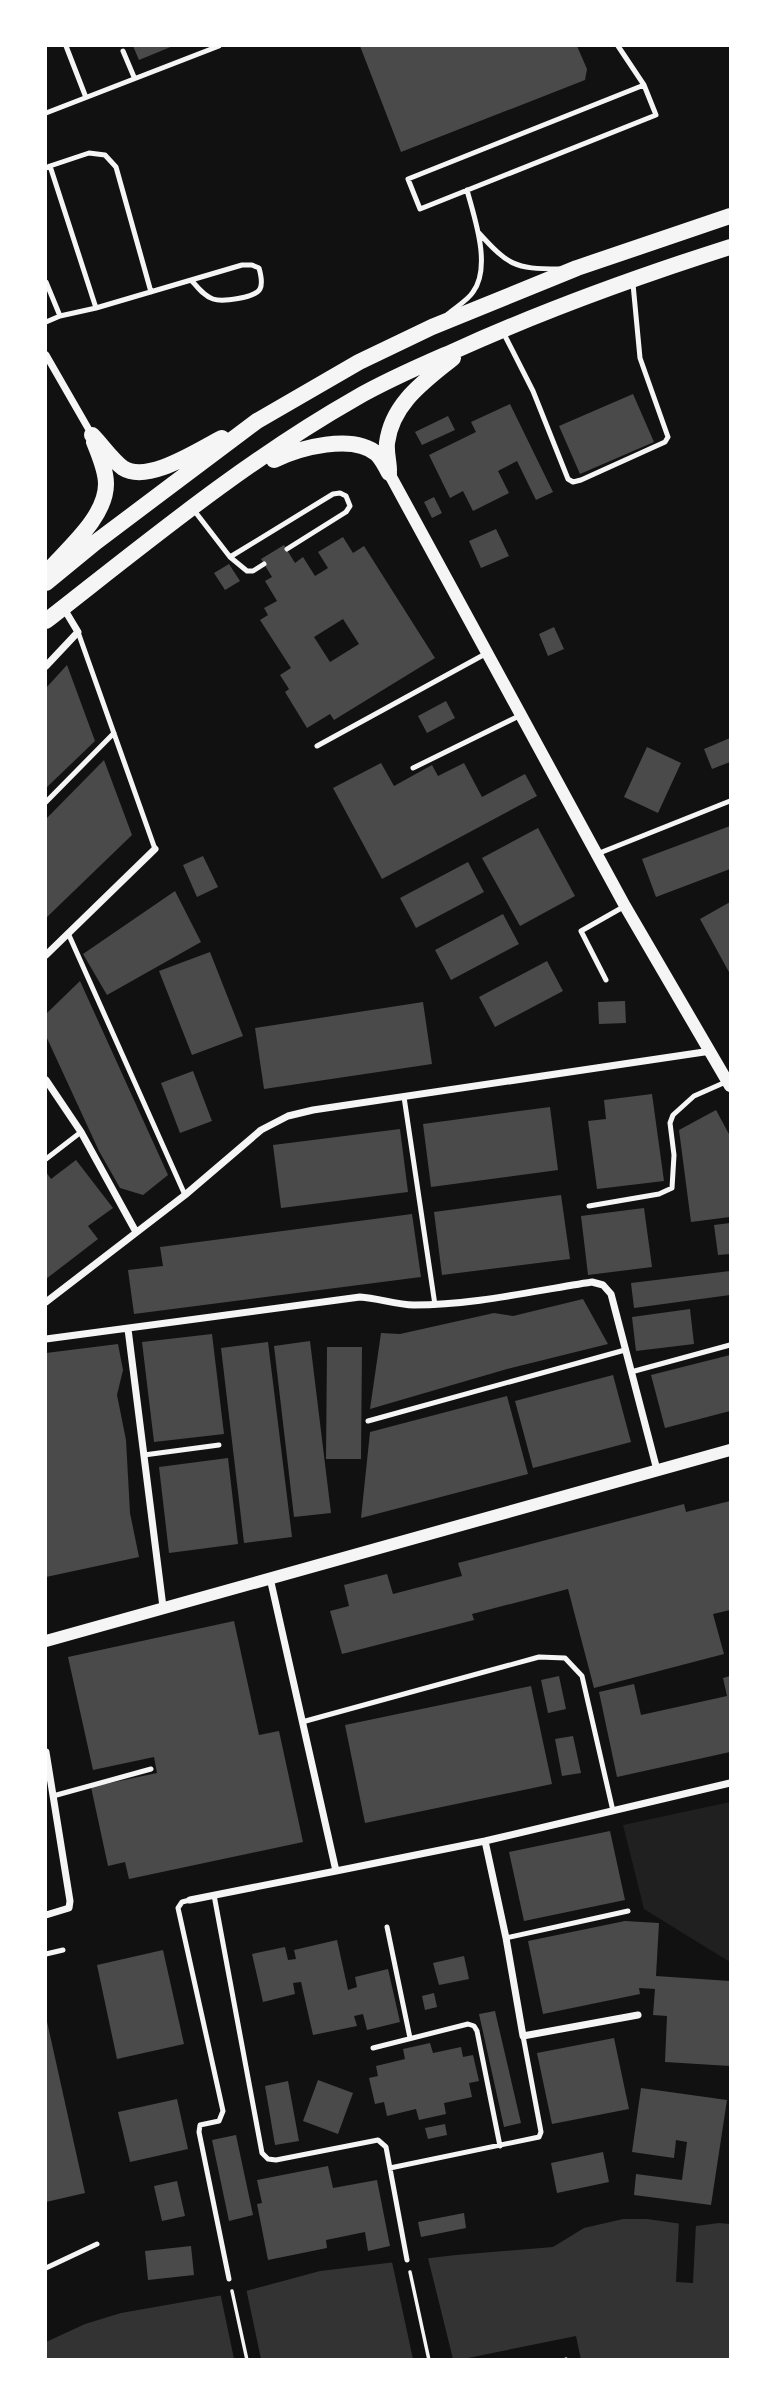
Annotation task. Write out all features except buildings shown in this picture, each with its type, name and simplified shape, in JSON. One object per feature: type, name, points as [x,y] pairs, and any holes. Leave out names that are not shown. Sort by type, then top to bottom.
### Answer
[{"type":"main road","points":[[92,435],[124,468],[138,473],[159,470],[257,421],[359,362],[432,327],[578,268],[730,216]]},
{"type":"main road","points":[[46,621],[191,507],[357,397],[533,316],[730,247]]},
{"type":"main road","points":[[389,473],[387,443],[394,419],[404,401],[471,343]]},
{"type":"main road","points":[[46,583],[257,421]]},
{"type":"main road","points":[[46,574],[98,515],[104,501],[106,482],[92,435]]},
{"type":"main road","points":[[226,482],[296,450],[327,444],[355,444],[377,453],[389,473]]},
{"type":"street","points":[[46,355],[92,435]]},
{"type":"street","points":[[389,473],[625,906],[729,1083]]},
{"type":"street","points":[[46,666],[78,632],[63,607]]},
{"type":"street","points":[[46,955],[155,849]]},
{"type":"street","points":[[46,1302],[185,1195],[261,1130],[288,1116],[313,1110],[711,1051]]},
{"type":"street","points":[[46,1080],[81,1132],[136,1232]]},
{"type":"street","points":[[46,1339],[360,1297],[408,1305],[435,1304],[592,1282],[603,1285],[611,1294],[657,1470]]},
{"type":"street","points":[[128,1329],[163,1607]]},
{"type":"street","points":[[46,1641],[730,1450]]},
{"type":"street","points":[[270,1577],[336,1871]]},
{"type":"street","points":[[46,1752],[48,1779],[70,1901],[69,1908],[46,1915]]},
{"type":"street","points":[[190,1900],[485,1841],[730,1783]]},
{"type":"street","points":[[485,1841],[523,2036],[638,2015]]},
{"type":"lane","points":[[66,46],[85,96]]},
{"type":"lane","points":[[46,113],[219,46]]},
{"type":"lane","points":[[618,46],[645,85],[656,115],[420,209],[408,179],[645,85]]},
{"type":"lane","points":[[123,51],[134,77]]},
{"type":"lane","points":[[96,308],[48,167],[89,153],[104,155],[116,167],[151,292]]},
{"type":"lane","points":[[432,327],[473,292],[480,275],[478,232],[467,190]]},
{"type":"lane","points":[[478,232],[503,259],[519,267],[578,268]]},
{"type":"lane","points":[[46,322],[242,265],[259,268],[261,288],[256,294],[230,300],[215,300],[202,293],[192,281]]},
{"type":"lane","points":[[502,330],[533,391],[568,479],[573,482],[581,480],[665,442],[668,437],[640,358],[633,281]]},
{"type":"lane","points":[[46,282],[61,316]]},
{"type":"lane","points":[[230,557],[333,494],[346,496],[350,506],[346,512],[287,549]]},
{"type":"lane","points":[[191,507],[230,557],[247,572],[264,564]]},
{"type":"lane","points":[[78,632],[155,849]]},
{"type":"lane","points":[[317,746],[487,653]]},
{"type":"lane","points":[[413,768],[521,715]]},
{"type":"lane","points":[[46,802],[114,733]]},
{"type":"lane","points":[[597,854],[730,801]]},
{"type":"lane","points":[[606,981],[581,931],[625,906]]},
{"type":"lane","points":[[68,933],[185,1195]]},
{"type":"lane","points":[[589,1206],[659,1194],[672,1188],[674,1155],[670,1123],[673,1115],[694,1096],[729,1083]]},
{"type":"lane","points":[[404,1097],[435,1304]]},
{"type":"lane","points":[[46,1159],[81,1132]]},
{"type":"lane","points":[[631,1372],[730,1345]]},
{"type":"lane","points":[[368,1421],[625,1350]]},
{"type":"lane","points":[[144,1455],[219,1445]]},
{"type":"lane","points":[[302,1722],[539,1657],[565,1658],[582,1676],[612,1811]]},
{"type":"lane","points":[[53,1796],[151,1769]]},
{"type":"lane","points":[[214,1895],[262,2153],[268,2159],[276,2160],[378,2140],[383,2143],[386,2147],[407,2260]]},
{"type":"lane","points":[[190,1900],[182,1902],[178,1908],[223,2111],[219,2121],[200,2125],[199,2132],[229,2279]]},
{"type":"lane","points":[[506,1938],[628,1912]]},
{"type":"lane","points":[[387,1927],[410,2038]]},
{"type":"lane","points":[[46,1954],[63,1950]]},
{"type":"lane","points":[[373,2048],[467,2024],[474,2026],[500,2146]]},
{"type":"lane","points":[[390,2168],[539,2137],[541,2132],[523,2036]]},
{"type":"lane","points":[[46,2268],[97,2244]]},
{"type":"path","points":[[407,2260],[429,2360]]},
{"type":"path","points":[[229,2279],[247,2360]]},
{"type":"shaded area","points":[[730,1802],[730,1962],[644,1909],[623,1825]]},
{"type":"shaded area","points":[[623,2219],[647,2219],[696,2226],[730,2224],[730,2359],[46,2360],[46,2342],[85,2324],[121,2313],[246,2291],[320,2271],[553,2247],[584,2228]]},
{"type":"pier","points":[[679,2221],[696,2223],[693,2283],[676,2282]]},
{"type":"pier","points":[[428,2258],[453,2359],[413,2359],[392,2262]]},
{"type":"pier","points":[[246,2288],[261,2359],[234,2359],[220,2292]]},
{"type":"pier","points":[[576,2336],[581,2360],[463,2359]]}]
